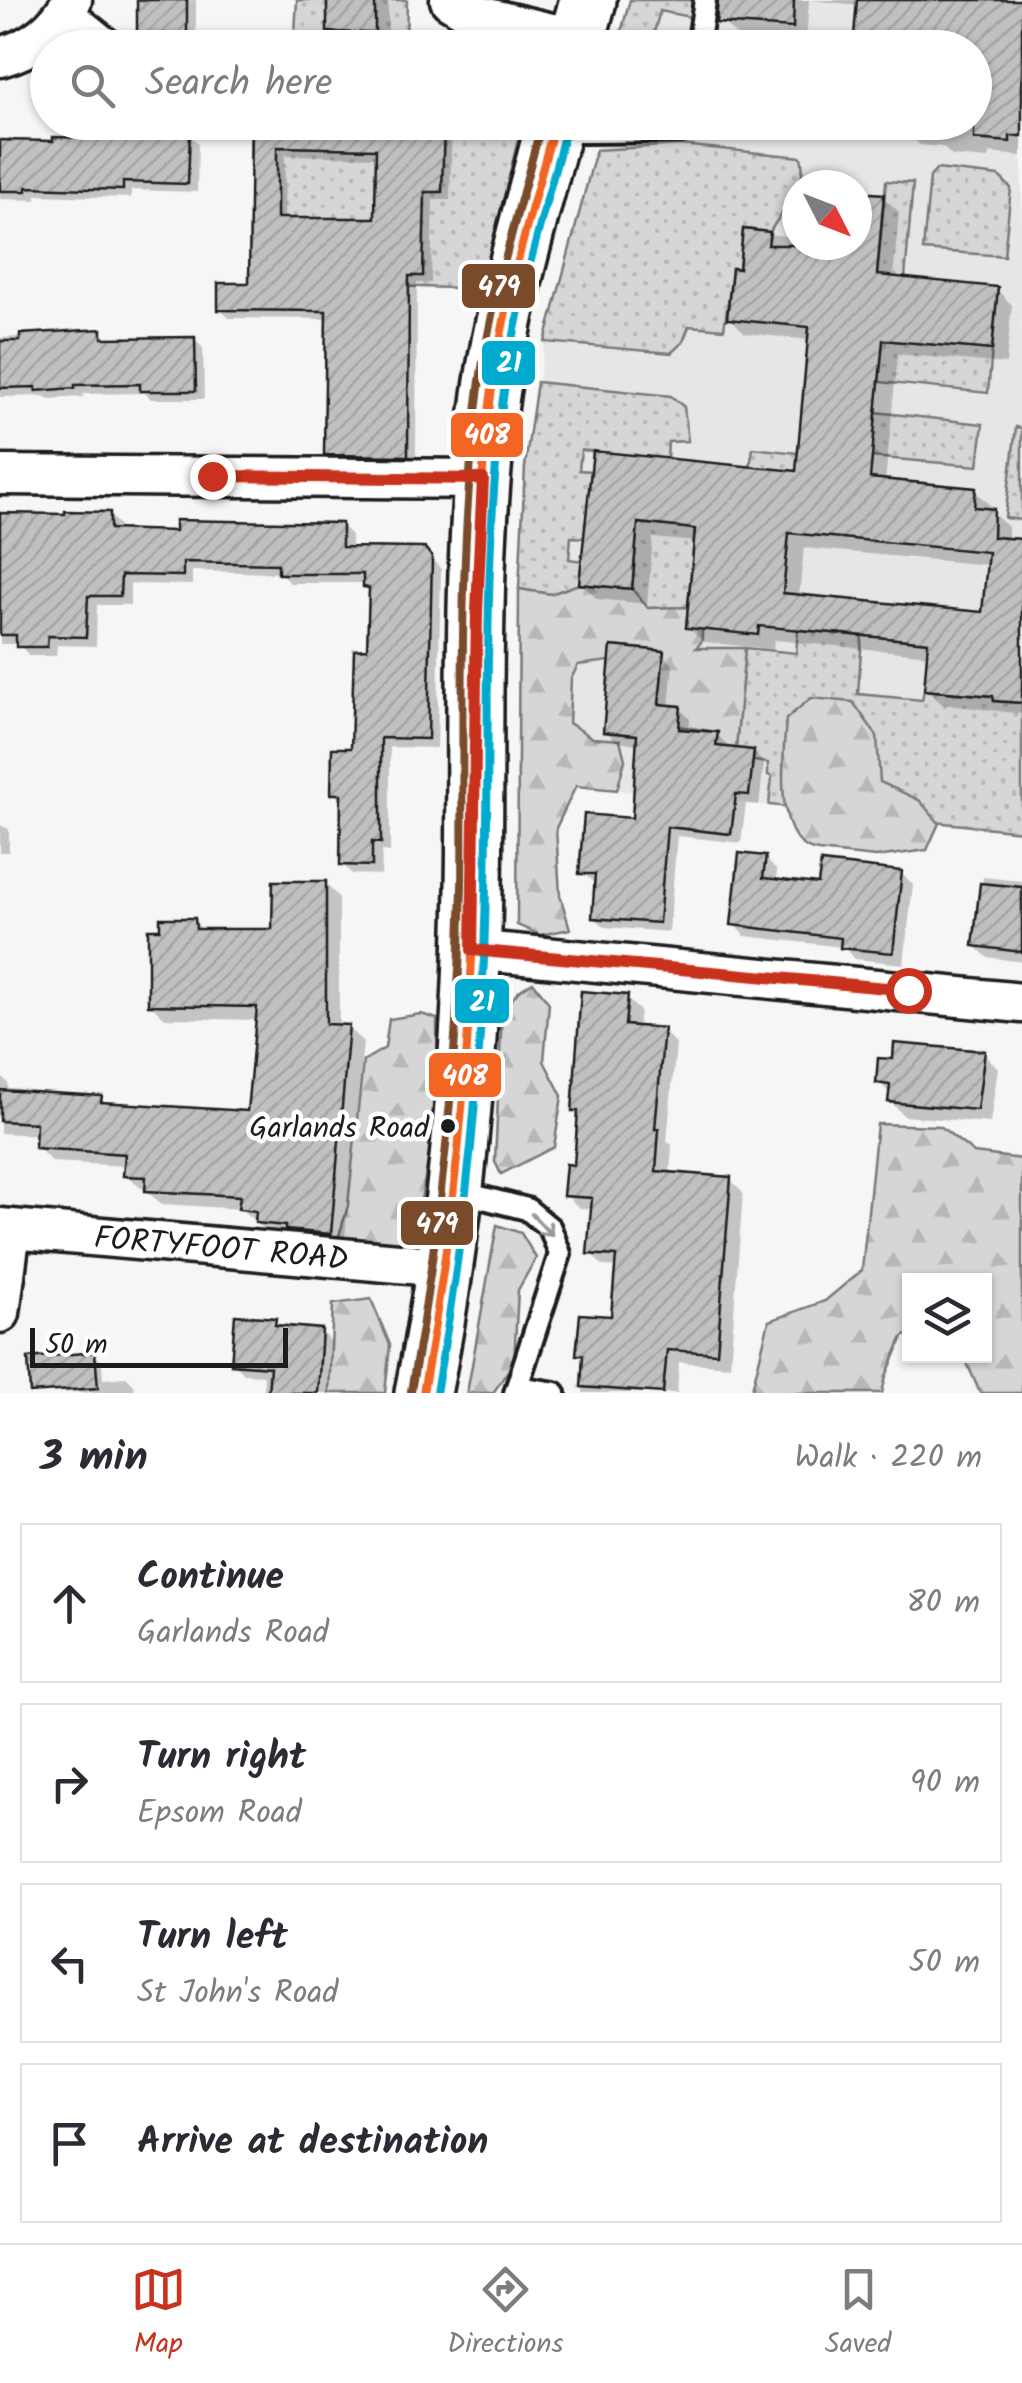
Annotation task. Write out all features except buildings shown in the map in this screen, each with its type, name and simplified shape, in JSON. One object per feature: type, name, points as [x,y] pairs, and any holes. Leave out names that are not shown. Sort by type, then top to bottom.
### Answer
[{"type":"main road","points":[[422,1393],[454,1191],[472,950],[483,479],[497,355],[551,140]]},
{"type":"street","points":[[450,0],[475,15],[580,29]]},
{"type":"street","points":[[45,30],[68,8],[88,30]]},
{"type":"street","points":[[0,57],[30,44]]},
{"type":"street","points":[[0,475],[483,479]]},
{"type":"street","points":[[472,950],[1022,1003]]},
{"type":"street","points":[[0,1313],[6,1228]]},
{"type":"street","name":"FORTYFOOT ROAD","points":[[6,1228],[444,1266]]},
{"type":"lane","points":[[701,30],[705,0]]},
{"type":"lane","points":[[454,1191],[527,1210],[550,1228],[560,1254],[516,1390],[554,1393]]},
{"type":"shaded area","points":[[630,0],[1022,0],[1022,831],[516,780],[518,604],[525,466],[545,342],[597,140],[992,140],[992,30],[622,30]]},
{"type":"green space","points":[[297,0],[407,0],[406,30],[295,30]]},
{"type":"green space","points":[[630,0],[692,0],[690,17],[660,11],[655,30],[622,30]]},
{"type":"green space","points":[[251,140],[518,140],[482,289],[359,285],[277,218],[277,165],[250,165]]},
{"type":"green space","points":[[681,145],[801,157],[803,170],[782,170],[782,214],[770,232],[744,229],[739,269],[733,268],[724,329],[689,326],[683,342],[671,353],[545,342],[596,150]]},
{"type":"green space","points":[[937,169],[999,176],[1011,188],[1004,256],[923,250],[930,177]]},
{"type":"green space","points":[[886,181],[913,183],[905,278],[877,275]]},
{"type":"green space","points":[[883,340],[992,350],[988,393],[879,382]]},
{"type":"green space","points":[[537,382],[671,396],[684,407],[688,441],[668,442],[667,459],[581,450],[579,470],[591,471],[585,538],[571,537],[569,559],[582,561],[579,584],[551,594],[519,589],[525,466]]},
{"type":"green space","points":[[875,412],[983,424],[978,466],[871,457]]},
{"type":"green space","points":[[1016,427],[1022,428],[1022,520],[1005,518]]},
{"type":"green space","points":[[753,448],[807,454],[806,472],[750,467]]},
{"type":"green space","points":[[642,476],[655,477],[650,524],[695,529],[688,607],[648,608],[632,589]]},
{"type":"green space","points":[[579,584],[632,589],[648,608],[688,607],[686,627],[702,629],[702,641],[696,648],[745,648],[736,748],[716,746],[717,732],[679,726],[659,704],[663,651],[612,646],[610,661],[578,665],[571,679],[569,723],[593,738],[620,740],[625,760],[617,790],[576,786],[556,828],[560,895],[570,929],[540,935],[517,925],[519,589],[551,594]]},
{"type":"green space","points":[[798,630],[862,636],[858,694],[922,700],[924,690],[993,696],[994,701],[1022,703],[1022,831],[769,805],[772,777],[768,775],[768,763],[753,761],[754,750],[736,748],[745,648],[796,653]]},
{"type":"green space","points":[[811,698],[853,702],[877,736],[880,782],[919,800],[939,823],[927,850],[876,857],[818,851],[803,845],[793,832],[784,795],[786,719]]},
{"type":"green space","points":[[533,982],[549,1003],[544,1061],[562,1096],[554,1147],[501,1174],[495,1162],[502,1011]]},
{"type":"green space","points":[[421,1014],[437,1019],[435,1104],[411,1242],[392,1253],[337,1242],[348,1206],[363,1061],[385,1048],[389,1019]]},
{"type":"green space","points":[[877,1124],[940,1126],[974,1153],[1022,1159],[1022,1393],[980,1393],[967,1363],[992,1363],[992,1273],[902,1273],[902,1339],[882,1393],[751,1393],[769,1321],[825,1301],[862,1270]]},
{"type":"green space","points":[[497,1225],[521,1233],[536,1258],[518,1290],[514,1362],[493,1393],[467,1393]]},
{"type":"green space","points":[[371,1299],[390,1345],[385,1393],[329,1393],[333,1304]]},
{"type":"transit line","name":"479","points":[[411,1391],[440,1203],[457,1014],[464,579],[471,456],[490,326],[537,140]]},
{"type":"transit line","name":"408","points":[[423,1393],[444,1268],[465,1078],[474,888],[475,642],[484,457],[503,327],[550,140]]},
{"type":"transit line","name":"21","points":[[436,1393],[465,1205],[481,1016],[489,582],[496,459],[515,329],[563,140]]},
{"type":"place","name":"Garlands Road","points":[[448,1126]]},
{"type":"route","points":[[212,476],[483,479],[472,950],[908,990]]}]
